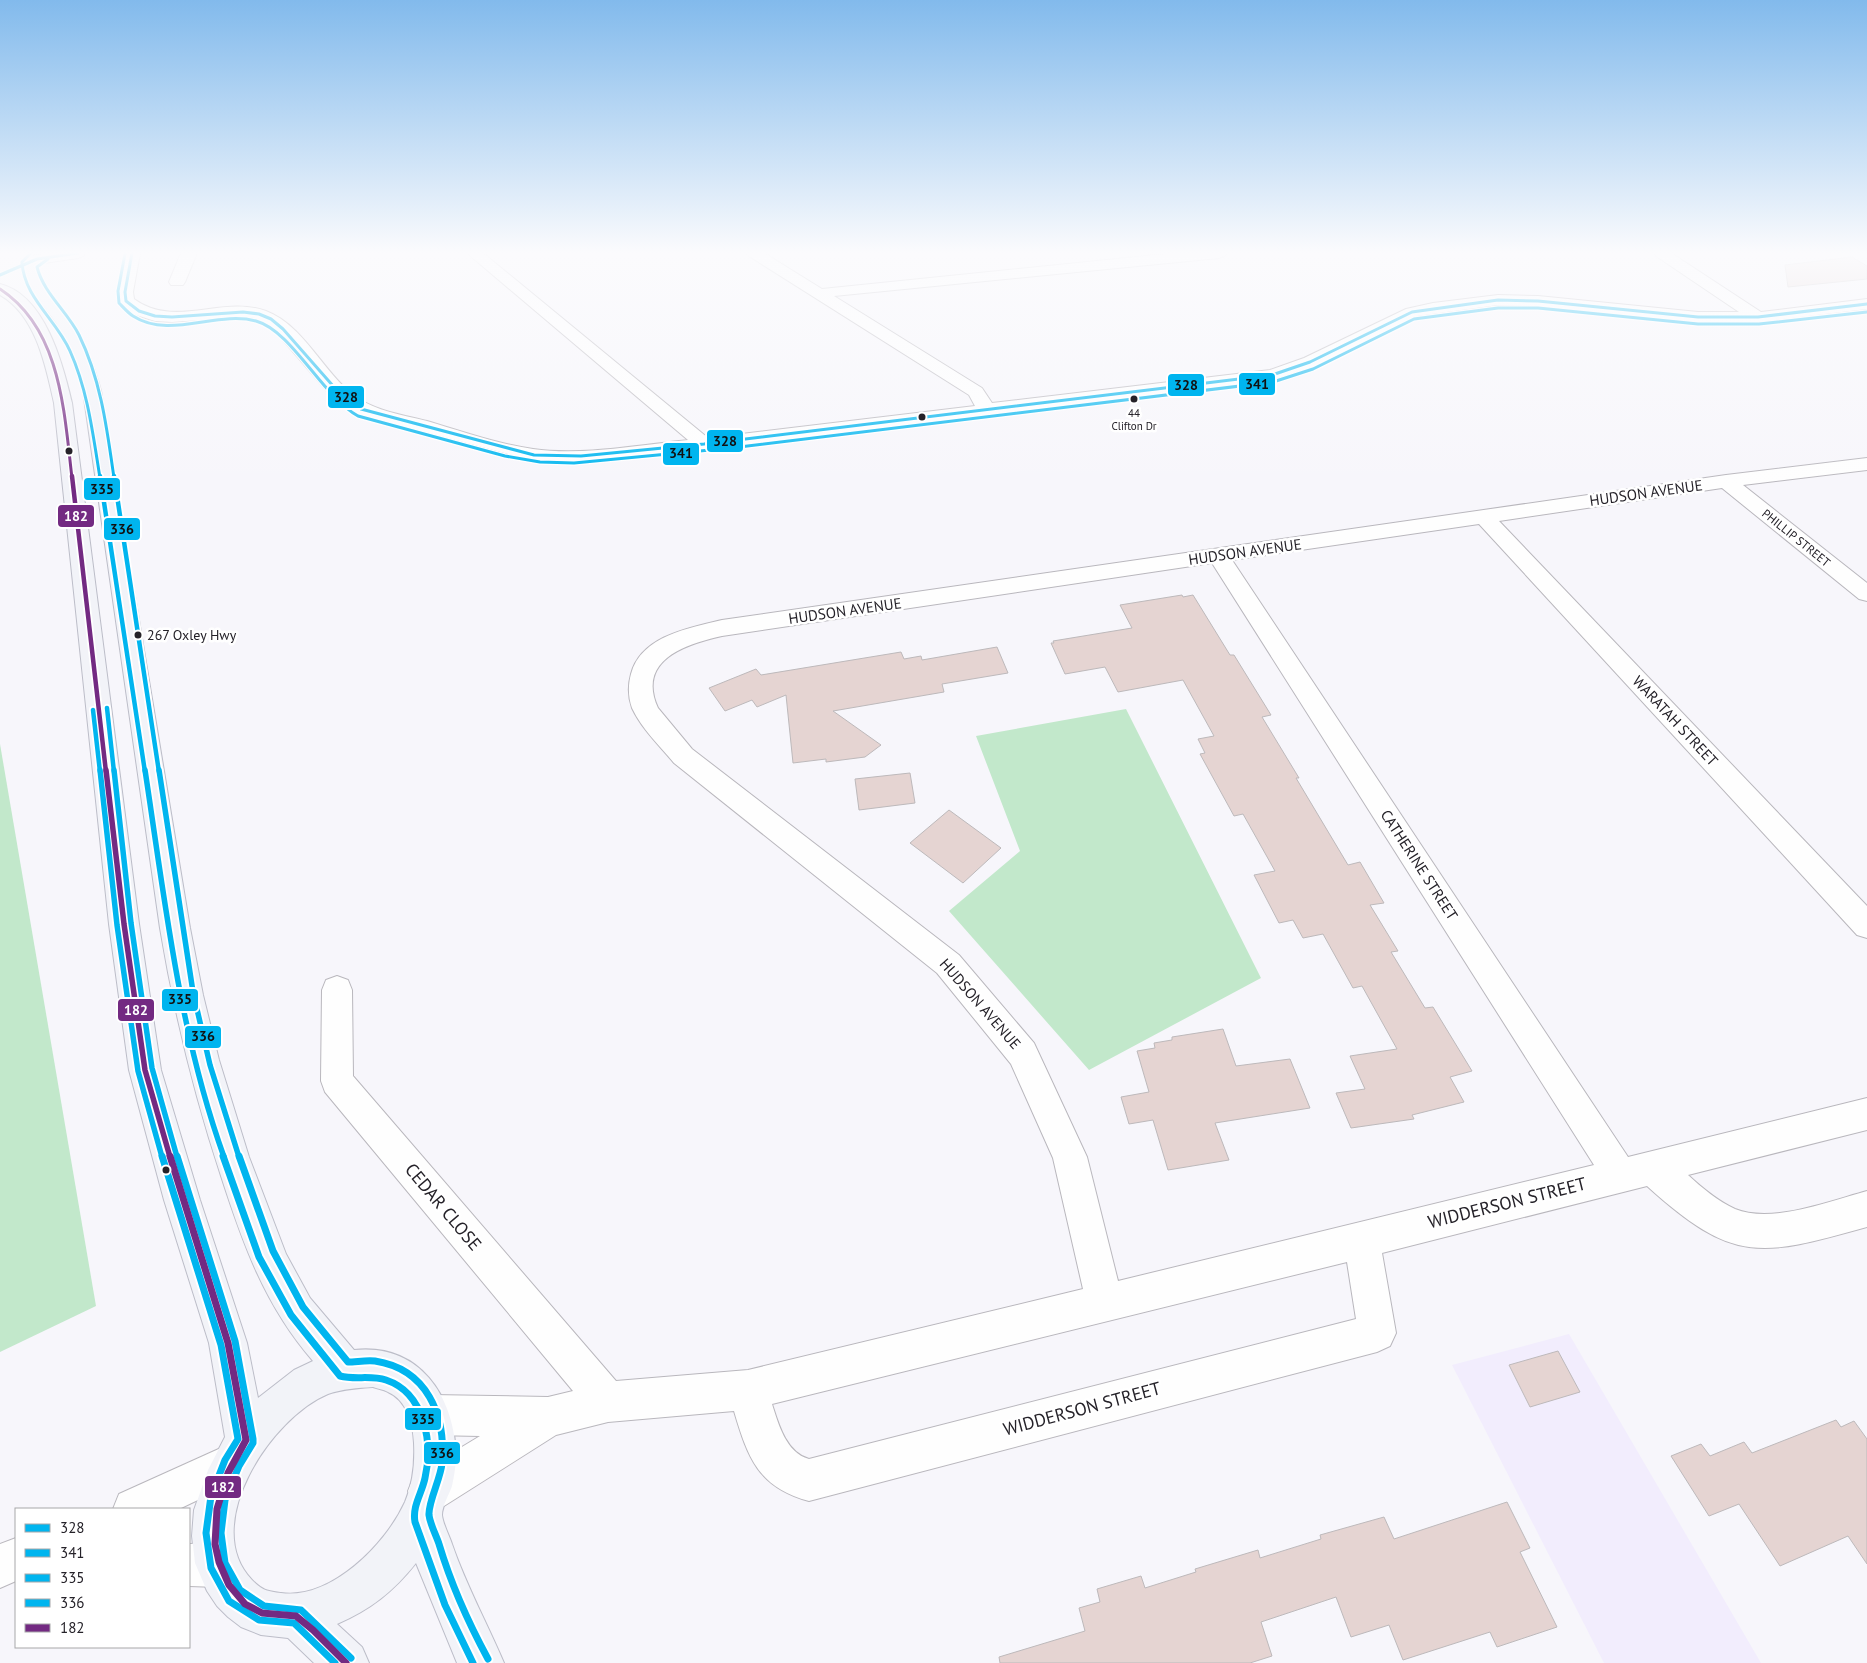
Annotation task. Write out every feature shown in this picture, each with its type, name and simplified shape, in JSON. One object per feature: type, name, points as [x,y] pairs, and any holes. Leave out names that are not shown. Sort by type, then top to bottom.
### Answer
[{"type":"main road","points":[[38,331],[55,367],[67,427],[124,924],[145,1070],[182,1200],[228,1343],[239,1452]]},
{"type":"main road","points":[[69,331],[76,343],[92,391],[175,928],[186,993],[203,1068],[223,1134],[266,1254],[297,1311],[346,1370]]},
{"type":"main road","points":[[374,1368],[398,1376],[417,1392],[430,1416],[435,1438],[435,1464],[425,1503],[398,1551],[368,1583],[333,1605],[296,1616],[261,1613],[234,1594],[203,1565],[213,1533],[218,1498],[239,1452],[276,1406],[310,1383],[346,1370],[374,1368]]},
{"type":"main road","points":[[425,1503],[440,1573],[464,1631],[481,1663]]},
{"type":"main road","points":[[296,1616],[346,1663]]},
{"type":"street","points":[[285,331],[334,390],[361,409],[510,450],[534,455],[581,456],[704,444],[1272,374],[1310,362],[1374,331]]},
{"type":"street","points":[[569,331],[704,444]]},
{"type":"street","points":[[878,331],[976,392],[986,409]]},
{"type":"street","name":"HUDSON AVENUE","points":[[1105,1302],[1070,1157],[1023,1054],[948,964],[683,756],[659,729],[642,702],[642,674],[658,650],[688,636],[722,628],[1726,481],[1867,464]]},
{"type":"street","name":"PHILLIP STREET","points":[[1726,481],[1867,594]]},
{"type":"street","name":"WARATAH STREET","points":[[1484,517],[1867,926]]},
{"type":"street","name":"CATHERINE STREET","points":[[1218,556],[1636,1171]]},
{"type":"street","name":"CEDAR CLOSE","points":[[337,990],[337,1081],[608,1402]]},
{"type":"street","name":"WIDDERSON STREET","points":[[430,1416],[548,1417],[608,1402],[748,1390],[1867,1114]]},
{"type":"street","points":[[1636,1171],[1726,1224],[1742,1230],[1775,1232],[1867,1209]]},
{"type":"street","name":"WIDDERSON STREET","points":[[748,1390],[759,1424],[775,1458],[789,1474],[799,1479],[809,1480],[1377,1333],[1362,1240]]},
{"type":"street","name":"WIDDERSON STREET","points":[[425,1503],[548,1417]]},
{"type":"street","points":[[136,1508],[239,1452]]},
{"type":"street","points":[[0,1567],[15,1560]]},
{"type":"street","points":[[0,1567],[15,1567]]},
{"type":"shaded area","points":[[1569,1334],[1761,1663],[1604,1663],[1452,1365]]},
{"type":"green space","points":[[1126,709],[1261,978],[1089,1070],[949,911],[1020,851],[976,736]]},
{"type":"green space","points":[[0,744],[96,1306],[0,1352]]},
{"type":"building","points":[[1182,595],[1183,597],[1193,595],[1230,655],[1234,655],[1271,715],[1262,717],[1348,865],[1360,862],[1384,903],[1370,905],[1398,951],[1391,952],[1425,1008],[1433,1007],[1472,1071],[1450,1077],[1464,1102],[1412,1115],[1414,1119],[1351,1128],[1336,1093],[1365,1089],[1350,1056],[1397,1049],[1362,986],[1353,988],[1323,934],[1303,938],[1293,920],[1279,923],[1254,875],[1275,871],[1243,814],[1234,816],[1200,754],[1205,753],[1198,739],[1214,736],[1183,680],[1118,692],[1105,667],[1065,674],[1051,643],[1054,643],[1053,641],[1132,628],[1120,605]]},
{"type":"building","points":[[997,647],[1008,673],[942,684],[944,692],[833,711],[881,745],[865,757],[826,762],[826,759],[793,763],[786,695],[757,707],[752,700],[725,711],[709,688],[756,669],[761,675],[901,652],[904,659],[921,656],[922,660]]},
{"type":"building","points":[[910,773],[915,803],[859,810],[855,779]]},
{"type":"building","points":[[949,810],[1001,848],[963,883],[910,843]]},
{"type":"building","points":[[1223,1029],[1236,1066],[1290,1059],[1310,1108],[1215,1123],[1229,1160],[1168,1170],[1153,1120],[1129,1124],[1121,1097],[1149,1092],[1137,1051],[1155,1048],[1154,1043],[1172,1040],[1172,1037]]},
{"type":"building","points":[[1558,1351],[1580,1392],[1530,1407],[1509,1365]]},
{"type":"building","points":[[1836,1420],[1841,1427],[1854,1421],[1867,1439],[1867,1564],[1848,1536],[1780,1566],[1739,1504],[1709,1516],[1671,1456],[1701,1444],[1710,1456],[1744,1442],[1752,1453]]},
{"type":"building","points":[[1507,1502],[1530,1548],[1520,1552],[1557,1627],[1497,1647],[1490,1632],[1403,1660],[1389,1625],[1351,1637],[1336,1597],[1261,1622],[1272,1656],[1250,1663],[1000,1663],[999,1657],[1085,1631],[1079,1608],[1100,1602],[1097,1589],[1141,1576],[1145,1588],[1196,1572],[1195,1569],[1258,1550],[1260,1558],[1321,1539],[1320,1535],[1384,1517],[1394,1539]]},
{"type":"transit line","name":"182","points":[[39,331],[55,371],[63,403],[124,924],[145,1070],[182,1200],[228,1343],[246,1440],[228,1473],[217,1509],[214,1526],[219,1562],[229,1585],[245,1604],[262,1613],[287,1614],[300,1618],[346,1663]]},
{"type":"transit line","name":"335","points":[[59,331],[66,342],[81,380],[91,419],[179,994],[196,1069],[216,1136],[259,1257],[291,1315],[340,1376],[346,1378],[372,1377],[387,1380],[407,1394],[416,1405],[426,1431],[428,1446],[422,1490],[414,1509],[415,1522],[445,1605],[473,1663]]},
{"type":"transit line","name":"336","points":[[77,331],[89,356],[105,416],[193,992],[210,1065],[230,1132],[273,1251],[303,1307],[348,1362],[374,1361],[402,1369],[423,1387],[438,1412],[442,1437],[442,1465],[429,1514],[447,1570],[471,1628],[488,1659]]},
{"type":"transit line","name":"341","points":[[273,331],[280,336],[341,404],[358,416],[505,456],[522,460],[557,463],[609,461],[731,448],[1273,382],[1313,369],[1391,331]]},
{"type":"transit line","name":"328","points":[[284,331],[334,387],[361,409],[534,455],[581,456],[704,444],[1272,375],[1310,362],[1374,331]]},
{"type":"transit line","name":"336","points":[[107,708],[131,923],[152,1068],[189,1198],[235,1341],[253,1439],[253,1443],[239,1466],[225,1500],[221,1533],[225,1563],[240,1590],[264,1606],[301,1610],[351,1658]]},
{"type":"transit line","name":"335","points":[[93,710],[117,925],[138,1071],[175,1202],[221,1345],[238,1439],[225,1460],[211,1496],[206,1533],[211,1568],[229,1601],[259,1620],[294,1623],[335,1663]]},
{"type":"place","name":"44 Clifton Dr","points":[[1134,399]]},
{"type":"place","name":"267 Oxley Hwy","points":[[138,635]]}]
